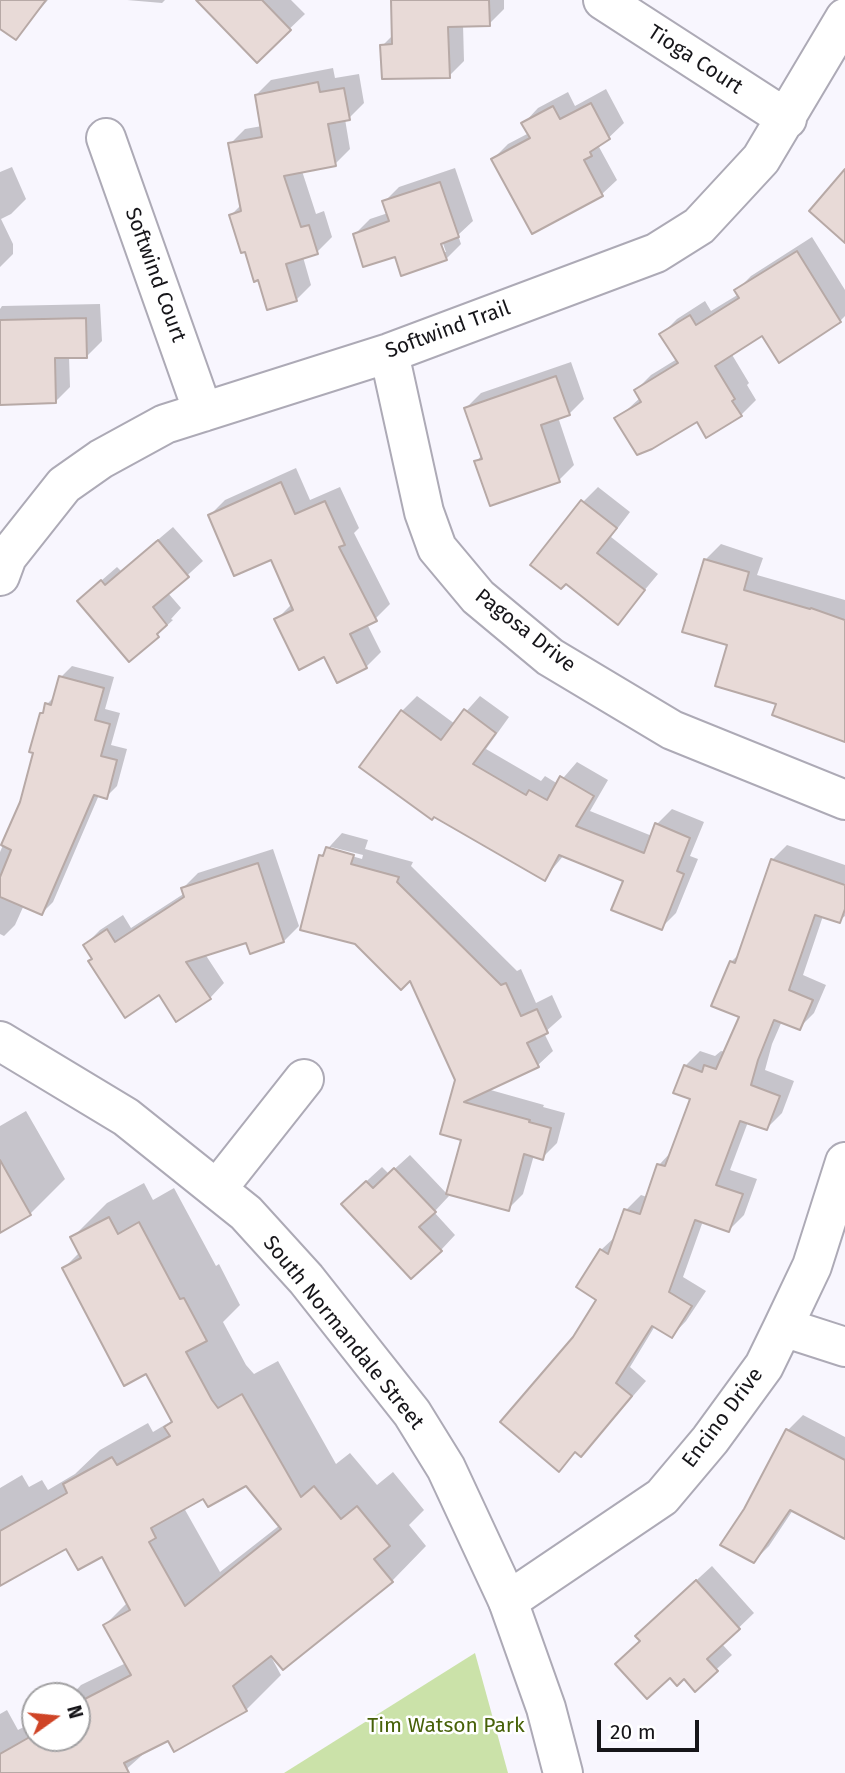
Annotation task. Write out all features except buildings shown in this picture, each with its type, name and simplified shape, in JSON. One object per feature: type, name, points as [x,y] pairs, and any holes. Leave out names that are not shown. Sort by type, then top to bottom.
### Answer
[{"type":"street","name":"Tioga Court","points":[[603,0],[787,119]]},
{"type":"street","name":"Softwind Trail","points":[[0,576],[6,557],[64,485],[101,459],[165,424],[388,353],[656,253],[699,226],[761,159],[845,18]]},
{"type":"street","name":"Softwind Court","points":[[106,138],[203,412]]},
{"type":"street","name":"Pagosa Drive","points":[[388,353],[424,512],[438,548],[478,597],[551,657],[672,730],[845,800]]},
{"type":"street","name":"South Normandale Street","points":[[0,1041],[126,1117],[246,1213],[306,1279],[412,1413],[446,1468],[508,1601],[546,1708],[563,1773]]},
{"type":"street","points":[[217,1189],[304,1079]]},
{"type":"street","name":"Encino Drive","points":[[508,1601],[662,1497],[710,1440],[764,1366],[783,1327],[812,1266],[845,1162]]},
{"type":"street","points":[[783,1327],[845,1347]]},
{"type":"green space","name":"Tim Watson Park","points":[[475,1653],[508,1773],[284,1773]]}]
